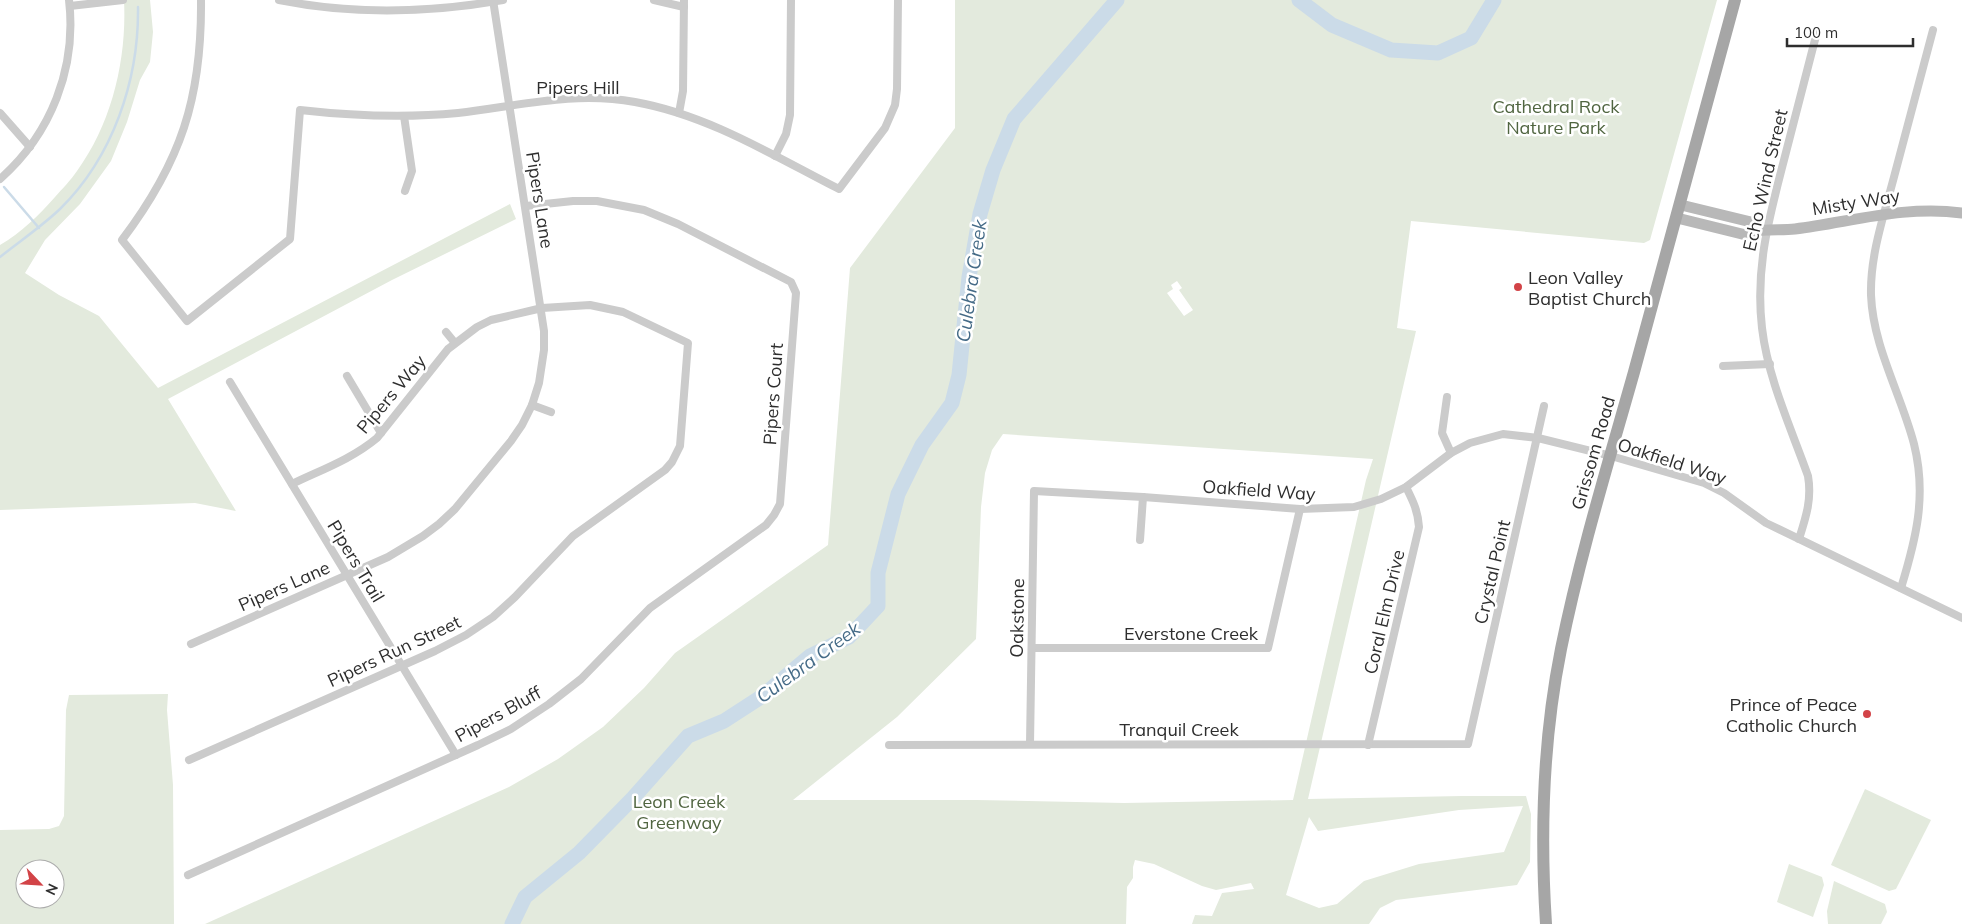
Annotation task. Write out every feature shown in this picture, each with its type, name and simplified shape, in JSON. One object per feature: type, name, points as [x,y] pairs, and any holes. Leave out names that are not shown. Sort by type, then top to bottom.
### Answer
[{"type":"main road","name":"Grissom Road","points":[[1546,924],[1544,856],[1545,785],[1554,692],[1561,651],[1583,554],[1681,205],[1735,0]]},
{"type":"street","points":[[0,179],[30,148],[52,110],[64,76],[70,36],[69,3],[123,0]]},
{"type":"street","name":"Pipers Hill","points":[[202,0],[202,30],[198,73],[192,104],[182,137],[156,190],[122,240],[187,321],[290,239],[300,110],[336,114],[404,116],[459,113],[510,104],[562,98],[598,98],[633,102],[679,112],[700,120],[839,189],[885,128],[894,105],[897,89],[898,0]]},
{"type":"street","points":[[279,0],[330,8],[381,12],[447,9],[503,0]]},
{"type":"street","points":[[654,0],[684,3],[683,91],[679,112]]},
{"type":"street","points":[[775,156],[786,134],[790,115],[791,0]]},
{"type":"street","name":"Pipers Lane","points":[[191,644],[388,557],[424,536],[455,509],[511,441],[532,405],[540,383],[544,357],[542,308],[493,1]]},
{"type":"street","points":[[1901,588],[1916,536],[1920,499],[1917,461],[1914,443],[1880,343],[1872,311],[1873,268],[1884,214],[1933,30]]},
{"type":"street","name":"Echo Wind Street","points":[[1798,539],[1808,509],[1810,488],[1808,476],[1770,364],[1762,330],[1759,303],[1761,230],[1817,32]]},
{"type":"street","points":[[0,114],[30,148]]},
{"type":"street","points":[[404,116],[412,171],[405,191]]},
{"type":"street","name":"Pipers Court","points":[[526,206],[573,201],[597,202],[644,210],[678,224],[791,282],[796,293],[780,504],[777,510]]},
{"type":"street","points":[[1681,205],[1750,222],[1761,230]]},
{"type":"street","name":"Misty Way","points":[[1677,218],[1746,235],[1761,230],[1801,228],[1902,211],[1932,210],[1962,213]]},
{"type":"street","name":"Pipers Way","points":[[292,484],[347,459],[367,447],[440,359],[455,343],[477,327],[491,320],[542,308],[579,304],[608,307],[637,317],[688,343],[680,446],[677,454]]},
{"type":"street","points":[[446,332],[455,343]]},
{"type":"street","points":[[1723,366],[1770,364]]},
{"type":"street","points":[[347,376],[381,432]]},
{"type":"street","name":"Pipers Trail","points":[[230,382],[456,755]]},
{"type":"street","points":[[1447,397],[1442,433],[1451,453]]},
{"type":"street","points":[[532,405],[551,412]]},
{"type":"street","name":"Crystal Point","points":[[1468,744],[1544,406]]},
{"type":"street","name":"Oakfield Way","points":[[1034,491],[1300,509],[1354,508],[1381,499],[1406,487],[1451,453],[1470,442],[1495,436],[1517,435],[1538,438],[1610,456],[1714,488],[1739,502],[1766,523],[1962,618]]},
{"type":"street","name":"Pipers Run Street","points":[[189,760],[402,666],[466,635],[493,617],[515,598],[573,536],[665,470],[677,454]]},
{"type":"street","name":"Coral Elm Drive","points":[[1368,744],[1418,527],[1416,506],[1406,487]]},
{"type":"street","name":"Oakstone","points":[[1030,744],[1034,491]]},
{"type":"street","points":[[1140,540],[1143,497]]},
{"type":"street","name":"Everstone Creek","points":[[1032,648],[1268,648],[1300,509]]},
{"type":"street","name":"Pipers Bluff","points":[[188,874],[511,729],[549,704],[581,679],[650,608],[766,525],[777,510]]},
{"type":"street","name":"Tranquil Creek","points":[[889,745],[1468,744]]},
{"type":"green space","points":[[124,0],[150,0],[153,32],[150,62],[140,80],[127,122],[111,161],[80,204],[45,240],[25,273],[59,295],[99,316],[158,388],[510,204],[516,219],[392,280],[168,399],[236,511],[195,503],[0,510],[0,245],[15,235],[43,210],[75,174],[100,132],[115,90],[120,67],[123,45]]},
{"type":"green space","points":[[955,0],[1717,0],[1650,240],[1644,243],[1411,221],[1397,328],[1416,331],[1308,799],[1526,796],[1531,814],[1530,862],[1517,885],[1396,900],[1380,908],[1369,924],[1192,924],[1195,915],[1212,916],[1222,893],[1254,889],[1251,883],[1216,890],[1202,886],[1154,864],[1135,860],[1133,878],[1127,887],[1126,924],[205,924],[509,787],[558,759],[603,727],[644,688],[675,653],[828,545],[850,268],[955,128]],"holes":[[[1177,281],[1182,288],[1179,290],[1193,310],[1184,316],[1167,293],[1173,289],[1171,285]],[[1003,434],[1373,459],[1366,480],[1293,800],[1124,803],[976,800],[793,800],[897,717],[976,639],[981,507],[985,473],[992,450]],[[1523,806],[1504,852],[1419,864],[1364,881],[1337,904],[1319,908],[1286,895],[1309,817],[1318,831],[1459,810]]]},
{"type":"green space","points":[[168,694],[167,710],[173,785],[174,924],[0,924],[0,830],[49,829],[59,826],[64,816],[66,710],[69,695]]},
{"type":"green space","points":[[1865,789],[1931,820],[1896,889],[1889,891],[1831,865]]},
{"type":"green space","points":[[1789,864],[1822,877],[1824,885],[1813,917],[1777,902]]},
{"type":"green space","points":[[1834,881],[1885,904],[1887,912],[1881,924],[1828,924],[1827,911]]},
{"type":"waterway","name":"Culebra Creek","points":[[512,924],[525,897],[579,853],[633,798],[688,736],[724,721],[761,697],[810,656],[849,637],[878,606],[878,573],[898,494],[922,445],[952,403],[959,375],[969,277],[980,214],[993,170],[1014,119],[1117,0]]},
{"type":"waterway","name":"Culebra Creek","points":[[1299,0],[1332,25],[1391,50],[1438,53],[1471,38],[1494,0]]},
{"type":"waterway","points":[[0,257],[60,209],[95,166],[119,116],[128,89],[134,62],[138,7]]},
{"type":"waterway","points":[[4,187],[39,228]]},
{"type":"place","name":"Leon Valley Baptist Church","points":[[1518,287]]},
{"type":"place","name":"Prince of Peace Catholic Church","points":[[1867,714]]},
{"type":"park label","name":"Cathedral Rock Nature Park","points":[[1556,116]]},
{"type":"park label","name":"Leon Creek Greenway","points":[[679,811]]}]
